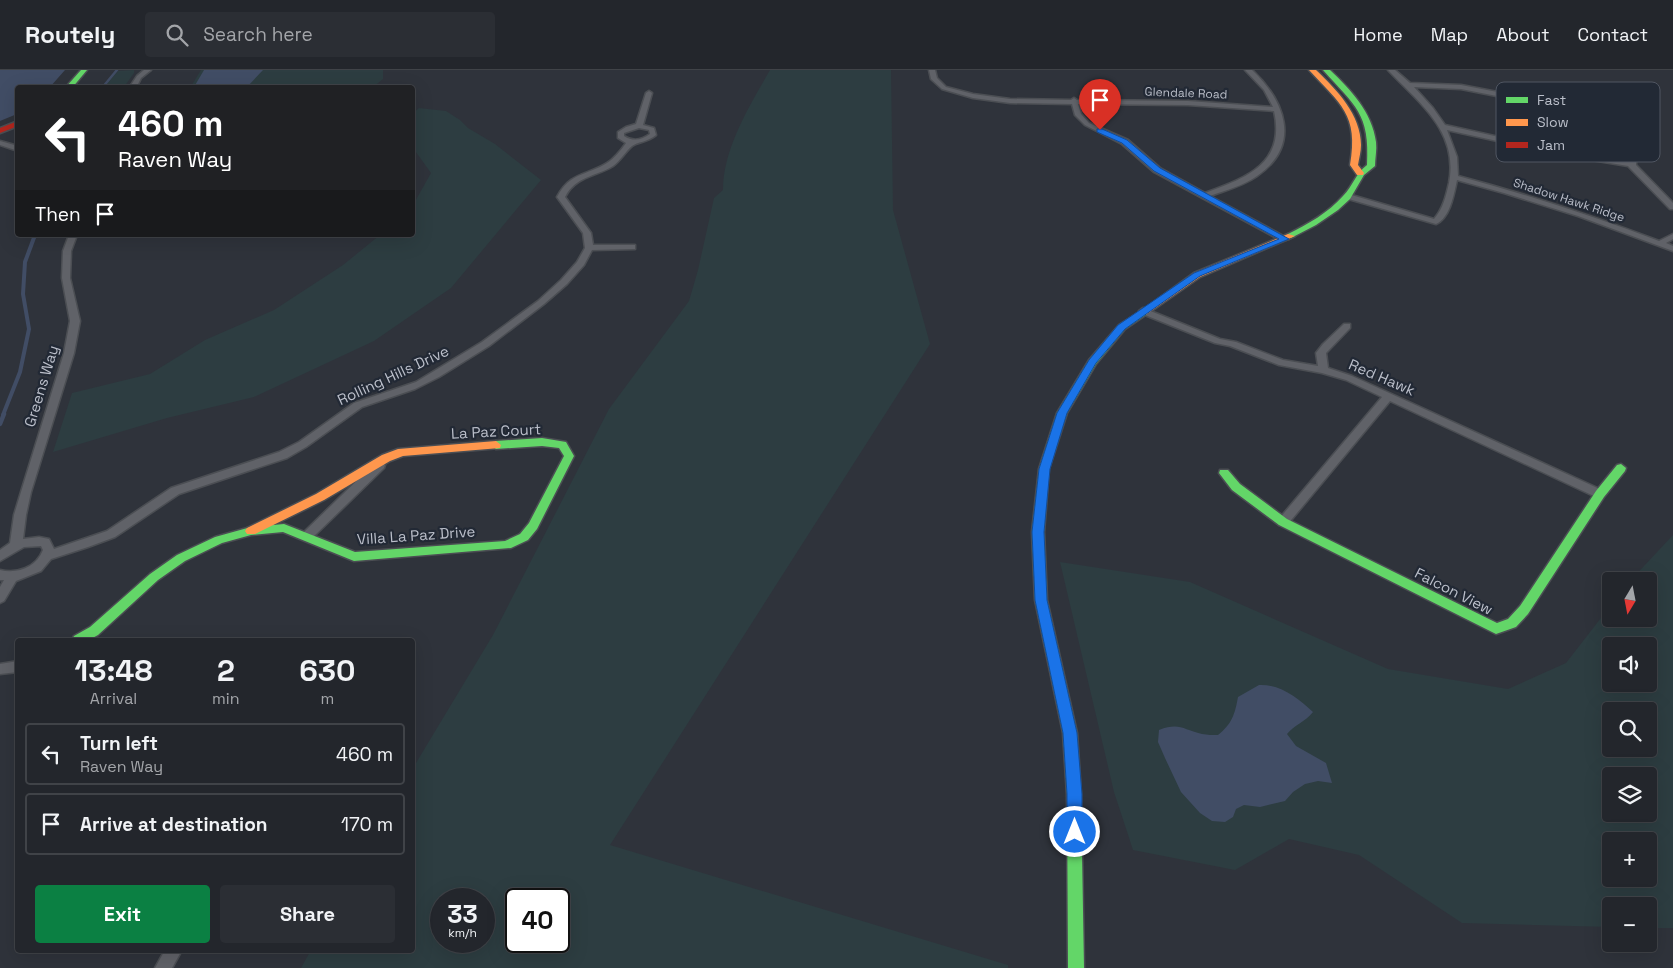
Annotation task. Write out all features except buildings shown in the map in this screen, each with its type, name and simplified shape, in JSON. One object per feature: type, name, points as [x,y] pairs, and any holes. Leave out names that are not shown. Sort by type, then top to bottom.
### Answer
[{"type":"street","points":[[71,85],[84,70]]},
{"type":"street","points":[[134,85],[139,77],[148,70]]},
{"type":"street","name":"Glendale Road","points":[[932,70],[934,79],[944,88],[973,96],[1010,101],[1074,100],[1188,103],[1278,109]]},
{"type":"street","points":[[1205,196],[1255,174],[1273,156],[1282,133],[1278,109],[1266,88],[1248,70]]},
{"type":"street","points":[[1312,70],[1328,85],[1347,110],[1358,139],[1354,165],[1360,174]]},
{"type":"street","points":[[1076,968],[1074,794],[1070,733],[1041,600],[1038,532],[1044,469],[1062,413],[1092,362],[1122,327],[1197,275],[1312,226],[1348,196],[1360,174],[1371,166],[1372,140],[1362,110],[1342,84],[1326,70]]},
{"type":"street","points":[[1348,196],[1436,222],[1443,214],[1456,178],[1452,153],[1444,128],[1409,85],[1391,70]]},
{"type":"street","points":[[1409,85],[1461,87],[1496,94]]},
{"type":"street","points":[[639,126],[649,93]]},
{"type":"street","points":[[1074,100],[1078,114],[1087,124],[1125,142],[1157,170],[1285,239]]},
{"type":"street","points":[[0,131],[15,124]]},
{"type":"street","points":[[639,126],[652,129],[654,134],[642,141],[631,142],[622,139],[619,134],[628,128],[639,126]]},
{"type":"street","points":[[1444,128],[1496,138]]},
{"type":"street","points":[[631,142],[620,157],[608,165],[576,178],[565,187],[561,197],[564,207],[580,222],[586,233],[588,248],[632,247]]},
{"type":"street","points":[[0,143],[15,148]]},
{"type":"street","points":[[1607,162],[1633,164],[1673,207]]},
{"type":"street","name":"Shadow Hawk Ridge","points":[[1456,178],[1507,191],[1581,214],[1673,249]]},
{"type":"street","points":[[1661,243],[1673,236]]},
{"type":"street","name":"Greens Way","points":[[16,545],[20,515],[26,492],[69,353],[75,321],[66,278],[67,251],[72,237]]},
{"type":"street","name":"Rolling Hills Drive","points":[[48,555],[96,540],[119,529],[173,492],[207,478],[253,466],[285,455],[359,405],[419,384],[453,366],[518,320],[564,281],[580,264],[588,248]]},
{"type":"street","name":"Red Hawk","points":[[1143,311],[1218,341],[1234,344],[1258,355],[1298,367],[1323,370],[1349,378],[1600,494]]},
{"type":"street","points":[[1323,370],[1321,353],[1347,326]]},
{"type":"street","points":[[1283,522],[1390,396]]},
{"type":"street","name":"La Paz Court","points":[[252,531],[320,497],[386,458],[402,452],[542,442],[562,445],[569,456],[533,526],[524,537]]},
{"type":"street","name":"La Paz Court","points":[[307,536],[386,458]]},
{"type":"street","name":"Falcon View","points":[[1224,473],[1236,486],[1283,522],[1496,629],[1512,623],[1524,610],[1600,494],[1621,468]]},
{"type":"street","name":"Villa La Paz Drive","points":[[82,638],[94,631],[128,603],[154,577],[181,558],[219,540],[252,531],[284,528],[354,557],[507,545],[524,537]]},
{"type":"street","points":[[0,557],[16,545],[32,541],[45,542],[48,545],[48,555],[30,571],[6,576],[0,598]]},
{"type":"street","points":[[0,669],[15,666]]},
{"type":"street","points":[[163,968],[172,953]]},
{"type":"shaded area","points":[[134,70],[134,73],[125,85],[106,85],[118,71]]},
{"type":"shaded area","points":[[201,70],[383,70],[383,79],[376,85],[192,85]]},
{"type":"shaded area","points":[[770,70],[891,70],[893,210],[930,344],[610,845],[1008,965],[1008,968],[301,968],[309,953],[415,953],[415,765],[493,635],[609,409],[689,301],[714,198],[723,190],[728,158],[739,127]]},
{"type":"shaded area","points":[[419,108],[446,111],[468,128],[495,144],[541,180],[451,288],[374,341],[254,397],[167,418],[53,452],[72,393],[150,374],[205,340],[274,310],[343,265],[378,237],[415,237],[415,201],[431,173],[415,151],[415,111]]},
{"type":"shaded area","points":[[1673,535],[1673,928],[1657,928],[1657,897],[1602,897],[1602,927],[1462,923],[1359,855],[1289,839],[1235,870],[1133,850],[1114,792],[1060,562],[1190,582],[1388,669],[1508,689],[1566,663],[1602,617],[1602,628],[1658,628],[1658,572],[1638,572]]},
{"type":"water","points":[[0,70],[65,70],[52,85],[15,85],[15,115],[0,121]]},
{"type":"water","points":[[204,70],[263,70],[249,85],[195,85]]},
{"type":"water","points":[[1259,685],[1281,689],[1295,697],[1313,712],[1287,734],[1296,746],[1326,763],[1332,783],[1318,781],[1305,784],[1293,792],[1285,801],[1260,807],[1244,805],[1236,809],[1233,817],[1225,822],[1212,821],[1200,813],[1181,792],[1158,742],[1159,730],[1177,727],[1202,734],[1218,735],[1227,727],[1232,718],[1238,697]]},
{"type":"waterway","points":[[104,85],[117,70]]},
{"type":"waterway","points":[[3,415],[20,372],[29,329],[23,294],[25,262],[34,237]]},
{"type":"waterway","points":[[0,424],[4,414]]},
{"type":"traffic: fast","points":[[71,85],[84,70]]},
{"type":"traffic: fast","points":[[1291,236],[1335,208],[1347,197],[1358,177],[1371,166],[1372,142],[1362,111],[1342,85],[1326,70]]},
{"type":"traffic: fast","points":[[1076,968],[1074,794],[1070,733],[1041,600],[1038,532],[1044,469],[1062,413],[1092,362],[1122,327],[1144,312]]},
{"type":"traffic: fast","points":[[82,638],[94,631],[154,577],[181,558],[219,540],[251,531],[284,528],[354,557],[507,545],[524,537],[533,526],[569,456],[562,445],[542,442],[496,445]]},
{"type":"traffic: fast","points":[[1224,473],[1236,487],[1283,522],[1496,629],[1512,623],[1524,610],[1600,494],[1621,468]]},
{"type":"traffic: slow","points":[[1312,70],[1335,93],[1348,111],[1356,131],[1357,150],[1354,165],[1360,173]]},
{"type":"traffic: slow","points":[[1144,312],[1197,275],[1291,236]]},
{"type":"traffic: slow","points":[[251,531],[320,497],[386,458],[402,452],[496,445]]},
{"type":"traffic: jam","points":[[0,131],[15,124]]},
{"type":"route","points":[[1075,832],[1070,733],[1041,600],[1038,532],[1044,469],[1062,413],[1092,362],[1122,327],[1197,275],[1285,239],[1157,170],[1125,142],[1100,130]]}]
